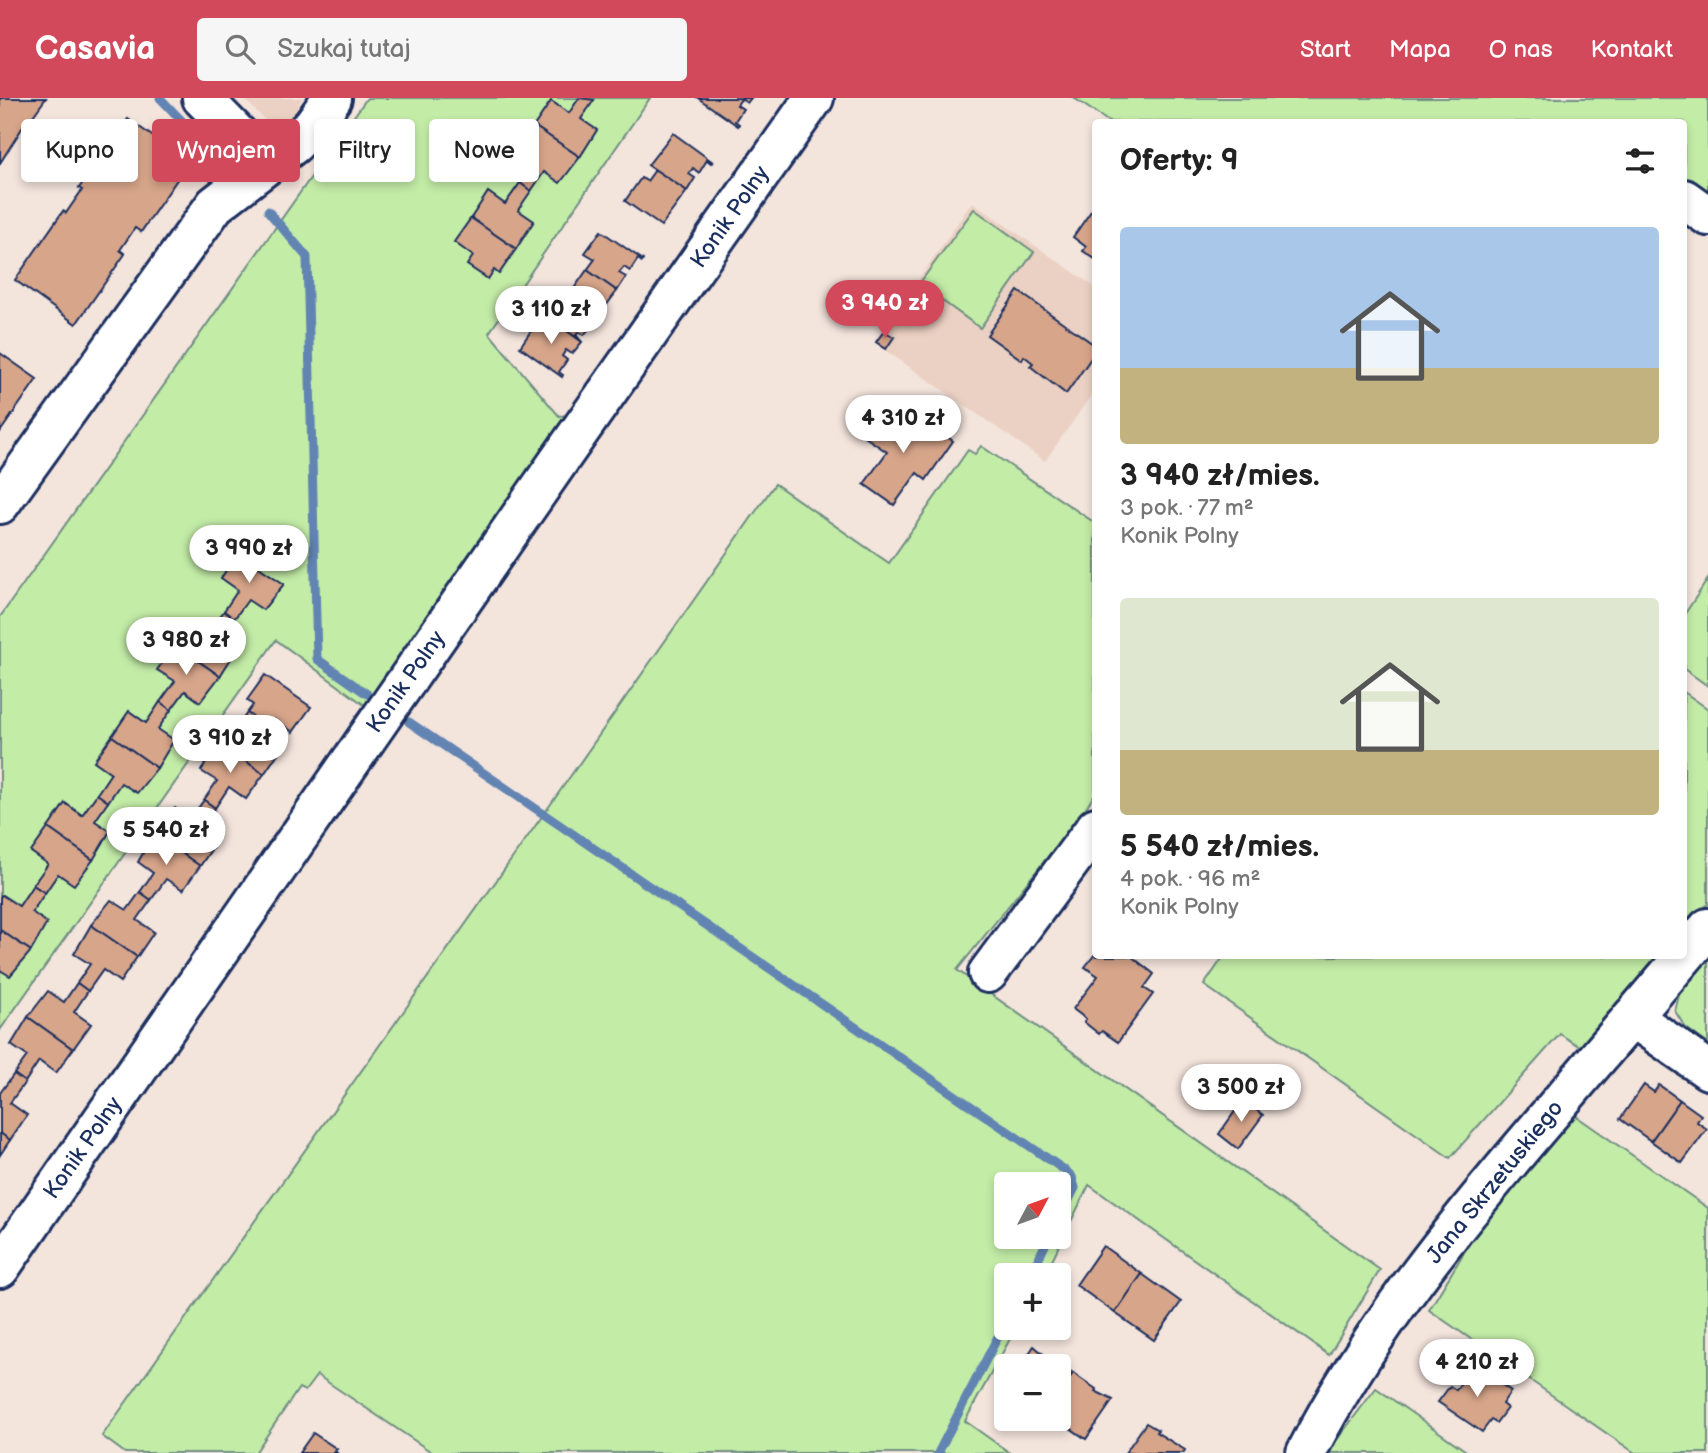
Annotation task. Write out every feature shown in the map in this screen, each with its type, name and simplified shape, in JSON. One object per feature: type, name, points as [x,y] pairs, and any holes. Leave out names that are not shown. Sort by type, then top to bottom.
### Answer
[{"type":"street","points":[[202,98],[223,119]]},
{"type":"street","points":[[300,138],[332,98]]},
{"type":"street","name":"Konik Polny","points":[[0,1268],[562,455],[814,98]]},
{"type":"street","points":[[0,504],[215,205],[243,182]]},
{"type":"street","points":[[1687,201],[1708,216]]},
{"type":"street","points":[[988,974],[1092,832]]},
{"type":"street","name":"Jana Skrzetuskiego","points":[[1687,953],[1708,928]]},
{"type":"street","name":"Jana Skrzetuskiego","points":[[1306,1453],[1366,1350],[1455,1225],[1682,959]]},
{"type":"street","points":[[1632,1017],[1708,1070]]},
{"type":"shaded area","points":[[243,98],[302,98],[291,119],[264,119]]},
{"type":"shaded area","points":[[972,202],[1092,285],[1092,394],[1045,461],[875,343]]},
{"type":"green space","points":[[367,98],[650,98],[489,333],[559,416],[571,415],[374,712],[276,640],[0,1030],[0,617],[314,173],[314,182],[415,182],[415,119],[352,119]]},
{"type":"green space","points":[[1074,98],[1708,98],[1708,195],[1687,179],[1687,119],[1105,119]]},
{"type":"green space","points":[[974,209],[1034,252],[980,328],[919,284]]},
{"type":"green space","points":[[981,446],[1092,521],[1092,798],[957,970],[1380,1270],[1329,1355],[1089,1185],[1071,1221],[1071,1172],[994,1172],[994,1250],[1057,1250],[1050,1263],[994,1263],[994,1340],[1009,1340],[1002,1354],[994,1354],[994,1368],[965,1421],[1010,1453],[433,1453],[317,1375],[305,1391],[299,1388],[255,1453],[125,1453],[102,1436],[775,484],[889,563],[968,450],[975,454]]},
{"type":"green space","points":[[1708,579],[1708,686],[1687,671],[1687,610]]},
{"type":"green space","points":[[1687,694],[1708,709],[1708,904],[1687,928]]},
{"type":"green space","points":[[1708,956],[1708,1044],[1685,1027],[1675,1011],[1680,991]]},
{"type":"green space","points":[[1222,959],[1659,959],[1580,1047],[1560,1034],[1450,1158],[1204,985]]},
{"type":"green space","points":[[1573,1114],[1708,1208],[1708,1453],[1635,1453],[1429,1310],[1502,1190]]},
{"type":"green space","points":[[1376,1388],[1469,1453],[1327,1453]]},
{"type":"building","points":[[0,98],[46,98],[31,119],[21,119],[21,130],[0,163]]},
{"type":"building","points":[[579,98],[594,100],[581,119],[597,130],[580,157],[539,129],[539,119],[551,101],[569,113]]},
{"type":"building","points":[[698,98],[751,98],[747,103],[741,99],[737,105],[743,109],[735,121],[738,126]]},
{"type":"building","points":[[138,126],[152,136],[152,182],[175,182],[141,232],[135,228],[120,250],[125,254],[76,324],[15,280],[63,211],[66,213],[82,190],[79,188],[83,182],[138,182]]},
{"type":"building","points":[[539,129],[580,157],[560,183],[544,172],[539,179]]},
{"type":"building","points":[[673,133],[713,162],[707,160],[699,173],[693,168],[689,174],[695,178],[687,191],[648,165]]},
{"type":"building","points":[[648,165],[687,191],[661,226],[625,201],[641,178],[647,181],[655,170]]},
{"type":"building","points":[[521,182],[537,182],[531,191]]},
{"type":"building","points":[[520,183],[531,191],[518,210],[534,221],[516,249],[471,218],[488,192],[505,204]]},
{"type":"building","points":[[1092,210],[1092,257],[1083,251],[1086,247],[1073,237]]},
{"type":"building","points":[[471,218],[516,249],[499,274],[494,270],[488,279],[467,265],[473,256],[454,242]]},
{"type":"building","points":[[601,231],[643,260],[642,262],[638,259],[630,271],[624,267],[619,273],[626,277],[617,291],[587,270],[595,259],[585,253]]},
{"type":"building","points":[[587,270],[617,291],[600,314],[594,310],[589,318],[595,321],[584,335],[579,332],[576,335],[582,342],[552,320]]},
{"type":"building","points":[[1018,291],[1092,343],[1092,357],[1066,394],[1030,366],[1033,363],[1024,356],[1022,360],[987,335]]},
{"type":"building","points":[[552,320],[582,342],[572,354],[566,350],[562,356],[567,360],[559,372],[562,377],[520,347],[535,325],[545,332]]},
{"type":"building","points":[[884,331],[894,337],[886,349],[876,342]]},
{"type":"building","points":[[0,353],[37,379],[0,432]]},
{"type":"building","points":[[886,407],[919,435],[928,423],[953,441],[926,480],[917,473],[894,505],[864,484],[887,452],[865,437]]},
{"type":"building","points":[[238,553],[284,584],[263,610],[248,600],[234,619],[224,611],[238,590],[221,578]]},
{"type":"building","points":[[224,611],[234,619],[221,638],[237,649],[220,676],[175,645],[192,620],[209,632]]},
{"type":"building","points":[[175,645],[220,676],[200,702],[185,691],[171,710],[160,702],[175,681],[157,670]]},
{"type":"building","points":[[265,675],[311,707],[293,732],[274,719],[268,727],[247,713],[253,705],[247,700]]},
{"type":"building","points":[[160,702],[171,710],[158,729],[174,740],[157,768],[112,736],[129,711],[146,723]]},
{"type":"building","points":[[247,713],[268,727],[262,736],[281,749],[264,774],[218,742],[235,718],[241,721]]},
{"type":"building","points":[[112,736],[157,768],[137,793],[121,783],[108,802],[97,794],[111,773],[94,761]]},
{"type":"building","points":[[218,742],[264,774],[246,799],[229,787],[215,808],[204,800],[217,781],[201,771]]},
{"type":"building","points":[[97,794],[108,802],[95,821],[110,831],[93,860],[48,828],[65,803],[82,815]]},
{"type":"building","points":[[204,800],[215,808],[200,829],[217,841],[200,866],[154,834],[175,808],[190,819]]},
{"type":"building","points":[[48,828],[93,860],[74,885],[58,874],[45,893],[33,885],[48,864],[31,852]]},
{"type":"building","points":[[154,834],[200,866],[183,890],[166,879],[151,900],[140,892],[153,873],[138,862]]},
{"type":"building","points":[[33,885],[45,893],[32,912],[47,923],[31,951],[0,930],[0,897],[2,895],[19,906]]},
{"type":"building","points":[[140,892],[151,900],[137,920],[154,932],[137,957],[91,925],[111,900],[127,910]]},
{"type":"building","points":[[91,925],[137,957],[120,982],[103,970],[88,991],[77,983],[90,964],[74,954]]},
{"type":"building","points":[[0,930],[31,951],[10,976],[0,970]]},
{"type":"building","points":[[1092,958],[1135,959],[1154,974],[1144,988],[1153,994],[1118,1042],[1102,1031],[1099,1034],[1073,1009],[1098,976],[1085,967]]},
{"type":"building","points":[[77,983],[88,991],[74,1012],[91,1024],[73,1049],[28,1017],[48,991],[64,1002]]},
{"type":"building","points":[[28,1017],[73,1049],[56,1073],[39,1061],[25,1082],[14,1074],[27,1056],[11,1045]]},
{"type":"building","points":[[14,1074],[25,1082],[10,1103],[27,1115],[10,1140],[0,1133],[0,1093]]},
{"type":"building","points":[[1644,1085],[1654,1092],[1659,1085],[1680,1100],[1651,1141],[1620,1119]]},
{"type":"building","points":[[1243,1100],[1263,1115],[1238,1149],[1219,1134]]},
{"type":"building","points":[[1680,1100],[1701,1115],[1697,1122],[1707,1129],[1682,1163],[1651,1141]]},
{"type":"building","points":[[0,1133],[10,1140],[0,1155]]},
{"type":"building","points":[[1103,1246],[1142,1274],[1115,1313],[1076,1285]]},
{"type":"building","points":[[1142,1274],[1181,1302],[1154,1340],[1115,1313]]},
{"type":"building","points":[[1034,1346],[1043,1354],[1029,1354]]},
{"type":"building","points":[[1473,1365],[1511,1391],[1502,1404],[1507,1408],[1496,1423],[1491,1420],[1482,1432],[1438,1402],[1450,1386],[1456,1390]]},
{"type":"building","points":[[1073,1373],[1096,1389],[1095,1391],[1113,1400],[1086,1439],[1071,1429]]},
{"type":"building","points":[[1146,1423],[1185,1450],[1183,1453],[1125,1453]]},
{"type":"building","points":[[313,1433],[337,1449],[337,1453],[299,1453]]},
{"type":"waterway","points":[[160,98],[180,119]]},
{"type":"waterway","points":[[268,211],[307,257],[317,659],[367,694]]},
{"type":"waterway","points":[[409,722],[1067,1172]]},
{"type":"waterway","points":[[1071,1176],[1075,1188],[1071,1196]]},
{"type":"waterway","points":[[1036,1263],[1043,1250]]},
{"type":"waterway","points":[[938,1453],[996,1340]]}]
